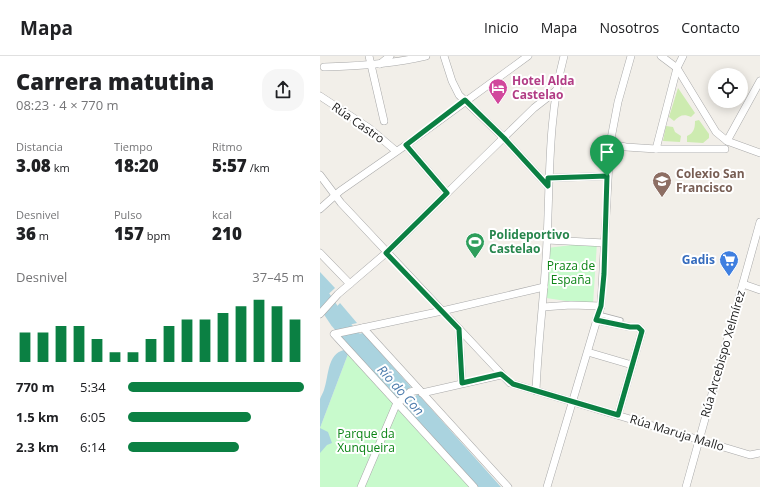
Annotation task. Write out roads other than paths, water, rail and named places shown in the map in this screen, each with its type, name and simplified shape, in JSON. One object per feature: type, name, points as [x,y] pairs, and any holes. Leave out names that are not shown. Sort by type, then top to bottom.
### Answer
[{"type":"street","points":[[369,56],[375,65],[384,121]]},
{"type":"street","points":[[375,65],[390,56]]},
{"type":"street","points":[[324,67],[375,65],[400,62],[426,56]]},
{"type":"street","points":[[444,56],[452,81],[459,94],[504,138],[548,186]]},
{"type":"street","points":[[536,391],[547,240],[548,178],[557,90],[564,56]]},
{"type":"street","points":[[547,487],[598,313],[605,243],[607,176],[610,144],[619,95],[631,56]]},
{"type":"street","points":[[661,56],[676,68],[716,132],[727,141],[760,153]]},
{"type":"street","points":[[656,149],[676,68],[683,56]]},
{"type":"street","points":[[320,209],[335,195],[525,58]]},
{"type":"street","points":[[727,141],[760,81]]},
{"type":"street","points":[[320,314],[338,294],[386,253],[534,108],[557,90]]},
{"type":"street","name":"Rúa Castro","points":[[320,96],[369,128],[396,151]]},
{"type":"street","points":[[752,96],[760,99]]},
{"type":"street","points":[[610,144],[626,147],[656,149],[725,150]]},
{"type":"street","points":[[406,145],[447,193]]},
{"type":"street","name":"Rúa Maruja Mallo","points":[[320,174],[335,195],[386,253],[501,374],[513,384],[750,455],[760,453]]},
{"type":"street","points":[[548,178],[607,176]]},
{"type":"street","name":"Rúa Arcebispo Xelmírez","points":[[686,487],[760,222]]},
{"type":"street","points":[[547,240],[605,243]]},
{"type":"street","points":[[320,253],[350,284]]},
{"type":"street","points":[[743,284],[760,290]]},
{"type":"street","points":[[474,487],[334,334],[544,287]]},
{"type":"street","points":[[543,307],[572,304],[641,328],[642,331],[618,415]]},
{"type":"street","points":[[363,328],[508,487]]},
{"type":"street","points":[[459,329],[462,383]]},
{"type":"street","points":[[591,353],[632,366]]},
{"type":"street","points":[[361,487],[390,415],[397,404],[410,392],[462,383],[501,374]]},
{"type":"lane","points":[[598,313],[621,320]]},
{"type":"water","points":[[320,272],[335,288],[320,302]]},
{"type":"water","points":[[340,303],[357,323],[335,328],[331,313]]},
{"type":"water","points":[[363,333],[411,387],[397,399],[341,338]]},
{"type":"water","points":[[344,350],[348,354],[320,428],[320,399],[324,390],[330,366],[334,356],[338,352]]},
{"type":"water","points":[[418,394],[501,487],[477,487],[402,407]]},
{"type":"water","points":[[320,428],[328,432],[332,443],[327,445],[320,453]]},
{"type":"waterway","name":"Río do Con","points":[[320,294],[338,321],[365,352]]},
{"type":"place","name":"Hotel Alda Castelao","points":[[498,105]]},
{"type":"place","name":"Colexio San Francisco","points":[[662,198]]},
{"type":"place","name":"Polideportivo Castelao","points":[[475,259]]},
{"type":"place","name":"Gadis","points":[[729,277]]},
{"type":"park label","name":"Praza de España","points":[[571,273]]},
{"type":"park label","name":"Parque da Xunqueira","points":[[366,441]]}]
